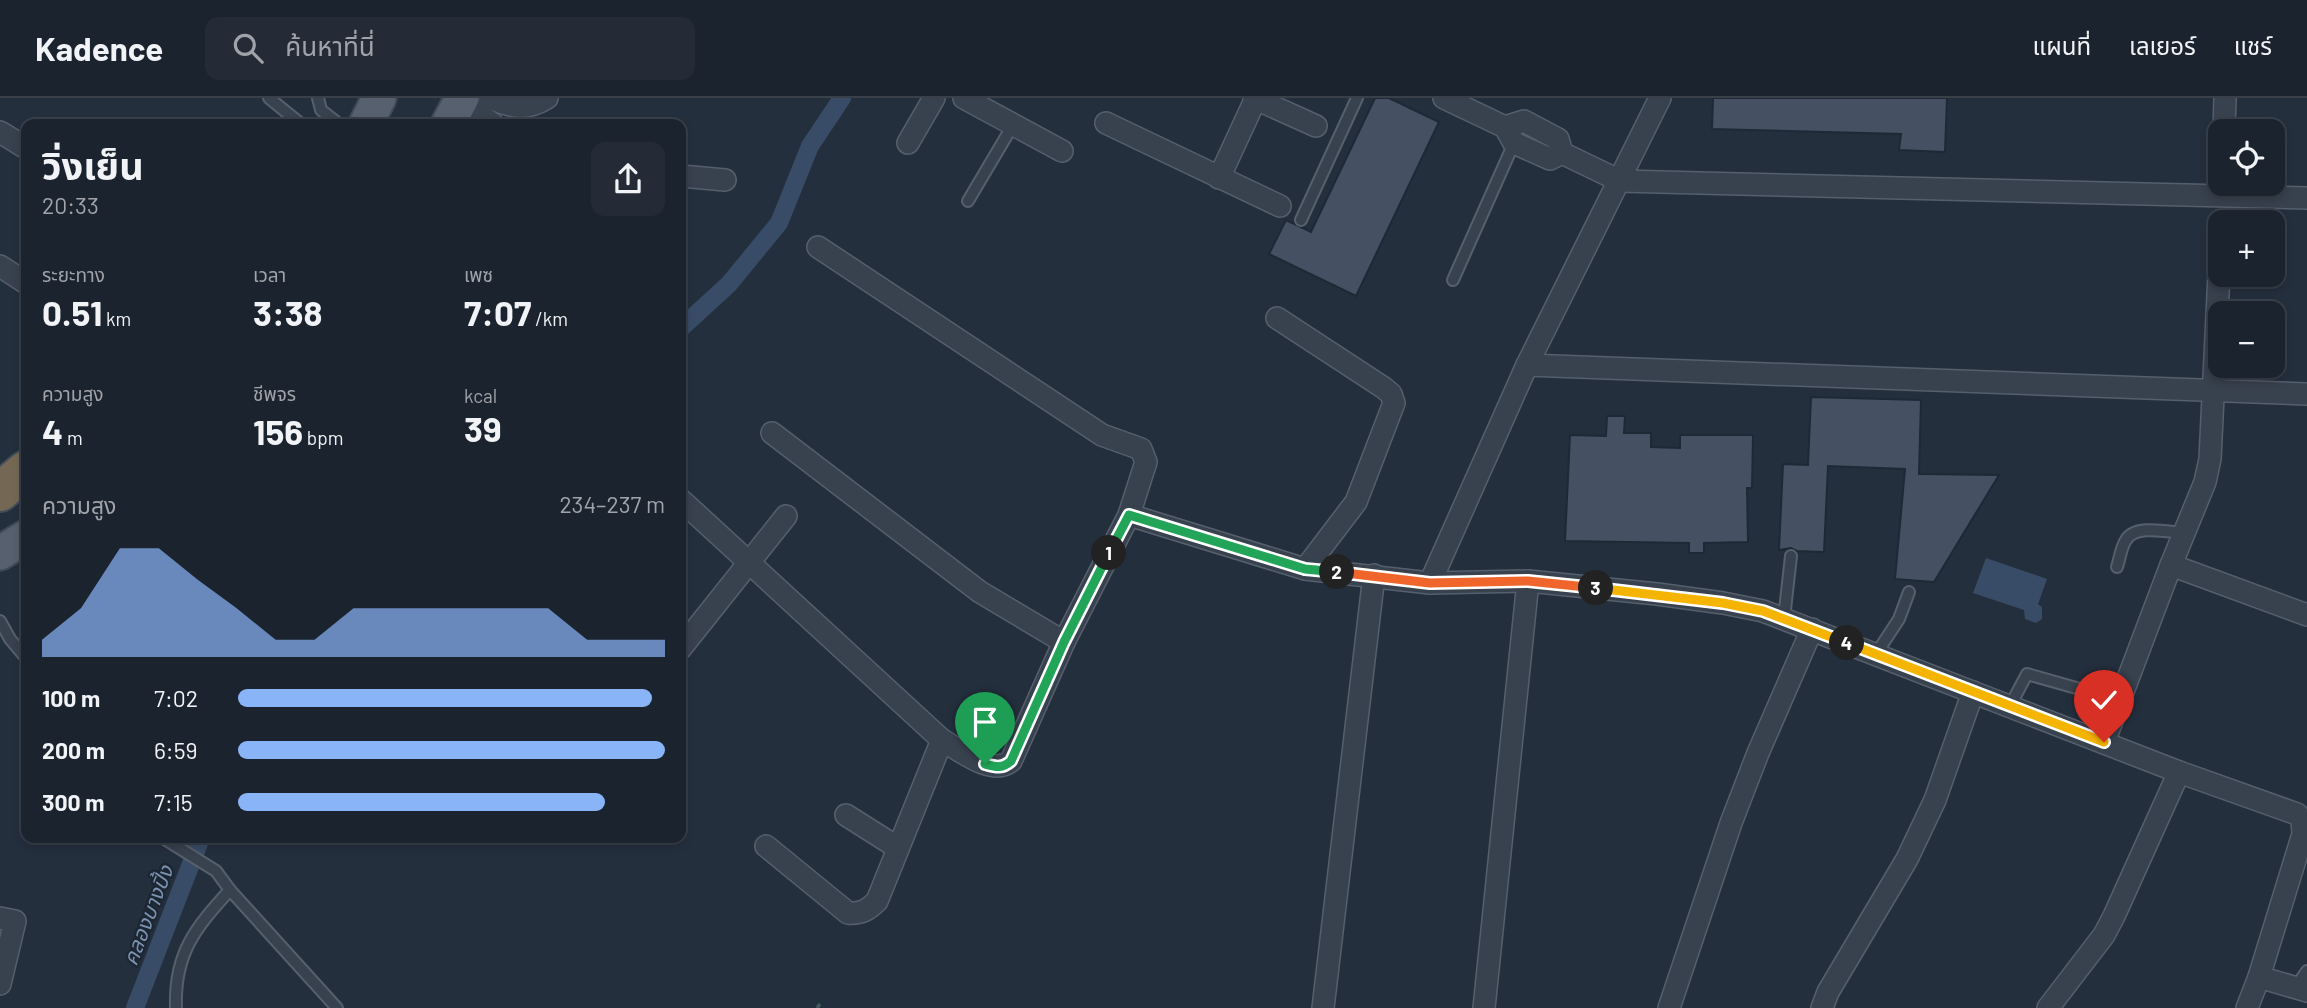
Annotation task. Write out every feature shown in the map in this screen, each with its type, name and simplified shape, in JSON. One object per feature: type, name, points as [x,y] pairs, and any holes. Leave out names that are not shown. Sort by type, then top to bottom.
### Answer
[{"type":"highway","points":[[0,492],[21,474]]},
{"type":"main road","points":[[368,119],[379,98]]},
{"type":"main road","points":[[0,472],[21,459]]},
{"type":"main road","points":[[0,553],[21,540]]},
{"type":"street","points":[[465,105],[525,107],[547,98]]},
{"type":"street","points":[[908,143],[934,98]]},
{"type":"street","points":[[964,98],[1062,151]]},
{"type":"street","points":[[1219,178],[1255,98],[1317,126]]},
{"type":"street","points":[[1444,98],[1510,135],[1524,121],[1558,139],[1562,153],[1620,181],[2208,190]]},
{"type":"street","points":[[1430,583],[1527,365],[1660,98]]},
{"type":"street","points":[[2224,119],[2225,98]]},
{"type":"street","points":[[465,105],[486,119]]},
{"type":"street","points":[[1106,123],[1280,206]]},
{"type":"street","points":[[0,132],[21,145]]},
{"type":"street","points":[[686,176],[725,180]]},
{"type":"street","points":[[2285,196],[2307,198]]},
{"type":"street","points":[[686,505],[942,740],[985,764],[997,767],[1005,766],[1011,761],[1064,642],[1129,515],[1146,462],[1141,449],[1102,435],[818,247]]},
{"type":"street","points":[[0,266],[21,280]]},
{"type":"street","points":[[2104,742],[2205,482],[2210,459],[2215,390],[2219,287]]},
{"type":"street","points":[[1277,318],[1384,388],[1391,394],[1394,403],[1356,502],[1305,569]]},
{"type":"street","points":[[1527,365],[2307,394]]},
{"type":"street","points":[[772,433],[980,592],[1064,642]]},
{"type":"street","points":[[1129,515],[1305,569],[1430,583],[1528,581],[1723,603],[1763,611],[2179,772],[2297,814],[2302,820],[2303,834],[2247,1008]]},
{"type":"street","points":[[686,642],[786,516]]},
{"type":"street","points":[[2171,565],[2307,615]]},
{"type":"street","points":[[1323,1008],[1374,575]]},
{"type":"street","points":[[1484,1008],[1528,581]]},
{"type":"street","points":[[1669,1008],[1749,776],[1812,629]]},
{"type":"street","points":[[1822,1008],[1828,992],[1913,848],[1935,800],[1973,692]]},
{"type":"street","points":[[766,846],[848,913],[859,914],[869,909],[877,901],[942,740]]},
{"type":"street","points":[[2048,1008],[2104,935],[2179,772]]},
{"type":"street","points":[[846,815],[898,848]]},
{"type":"street","points":[[0,918],[15,921],[0,984]]},
{"type":"street","points":[[2259,977],[2303,983]]},
{"type":"lane","points":[[270,98],[295,119]]},
{"type":"lane","points":[[318,98],[321,110],[332,119]]},
{"type":"lane","points":[[1301,220],[1357,98]]},
{"type":"lane","points":[[968,201],[1013,125]]},
{"type":"lane","points":[[1453,280],[1510,135]]},
{"type":"lane","points":[[2117,566],[2124,541],[2130,534],[2140,531],[2183,533]]},
{"type":"lane","points":[[1784,619],[1791,556]]},
{"type":"lane","points":[[1876,654],[1899,619],[1909,592]]},
{"type":"lane","points":[[0,621],[5,641],[21,654]]},
{"type":"lane","points":[[2010,706],[2027,674],[2119,700]]},
{"type":"lane","points":[[171,843],[216,871],[337,1008]]},
{"type":"lane","points":[[176,1008],[175,984],[184,949],[201,922],[230,890]]},
{"type":"water","points":[[1986,558],[2047,579],[2038,604],[2042,607],[2042,619],[2036,623],[2025,619],[2024,610],[1973,593]]},
{"type":"building","points":[[1375,98],[1389,98],[1439,122],[1356,296],[1269,254],[1286,220],[1311,232]]},
{"type":"building","points":[[1713,98],[1947,98],[1945,152],[1899,150],[1901,134],[1712,129]]},
{"type":"building","points":[[1811,397],[1921,400],[1919,474],[1999,475],[1934,582],[1895,579],[1905,469],[1828,466],[1824,552],[1797,551],[1791,548],[1779,550],[1783,464],[1808,465]]},
{"type":"building","points":[[1607,416],[1625,416],[1624,433],[1651,433],[1651,447],[1680,448],[1680,435],[1753,435],[1752,488],[1747,488],[1748,542],[1704,543],[1704,553],[1689,553],[1689,543],[1565,541],[1570,435],[1606,436]]},
{"type":"waterway","name":"คลองบางปิ้ง","points":[[686,323],[729,284],[779,223],[810,146],[842,98]]},
{"type":"waterway","name":"คลองบางปิ้ง","points":[[135,1008],[199,843]]},
{"type":"route","points":[[985,764],[997,767],[1005,766],[1011,761],[1064,642],[1129,515],[1305,569],[1430,583],[1528,581],[1657,594],[1763,611],[2104,742]]}]
